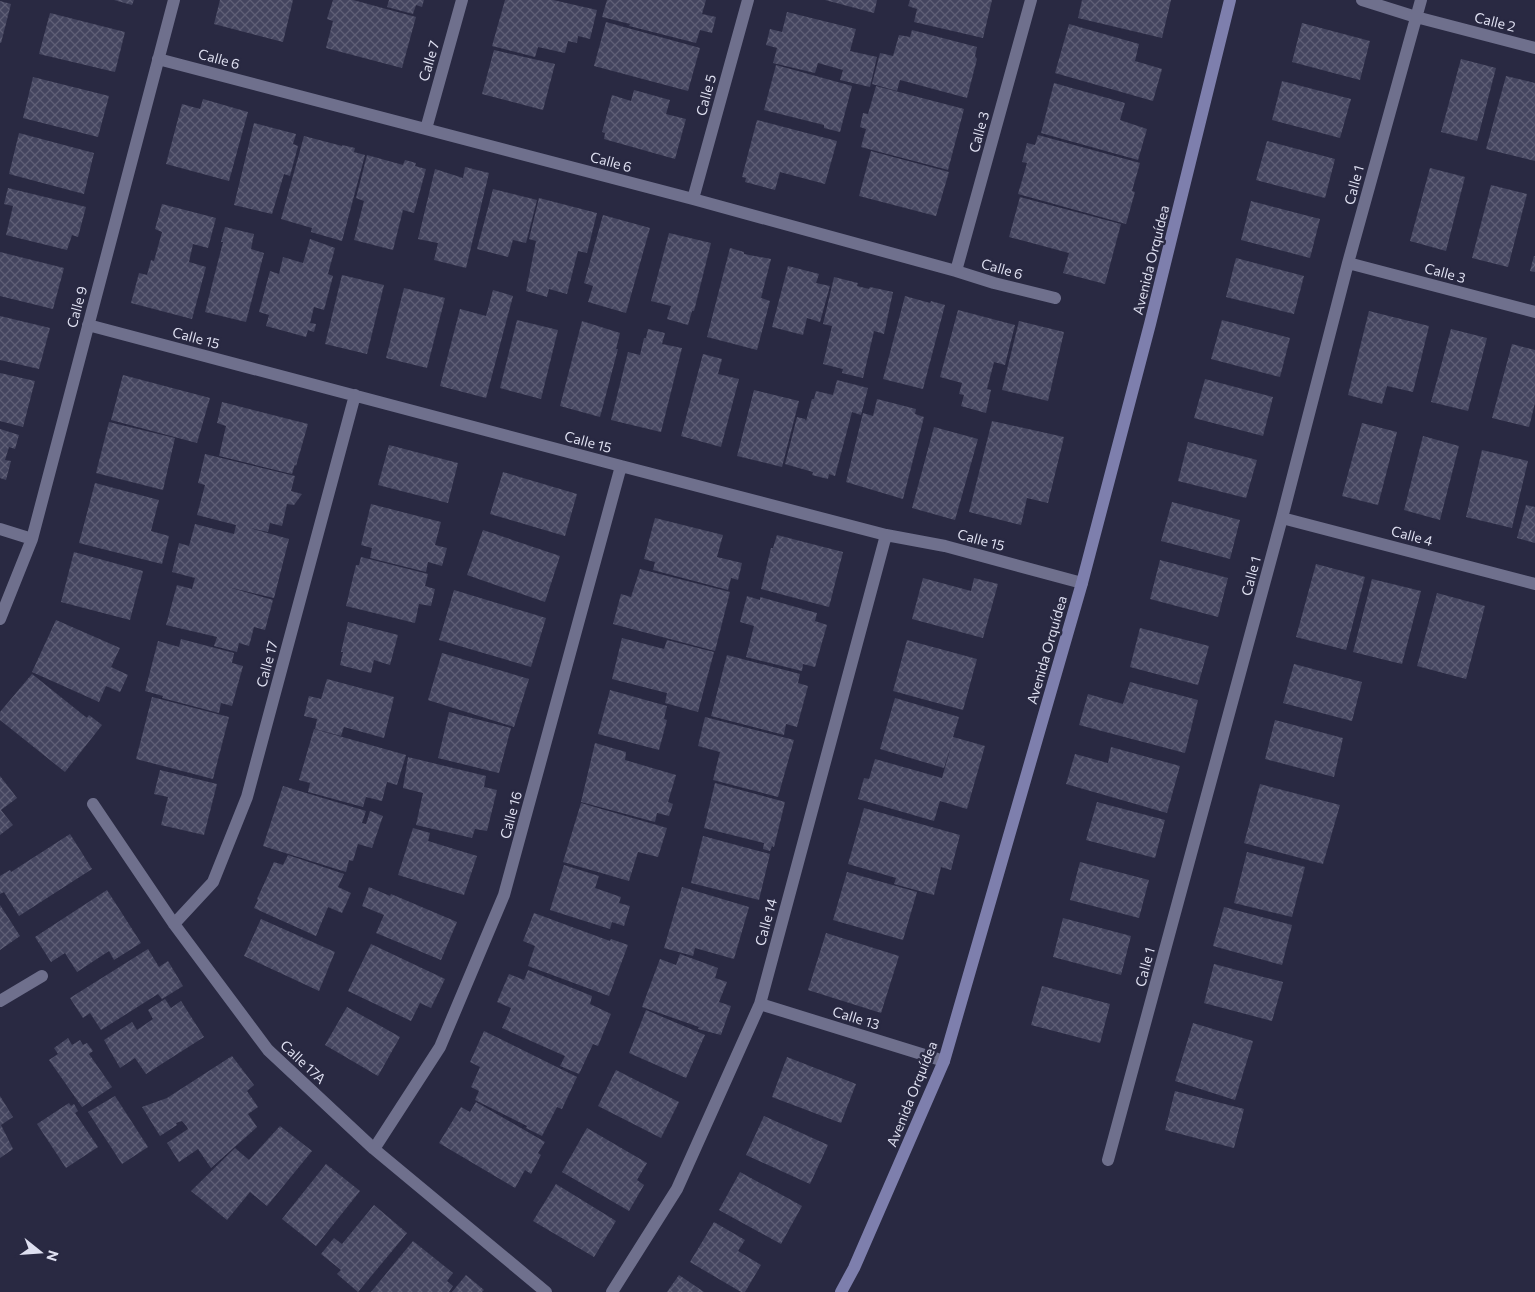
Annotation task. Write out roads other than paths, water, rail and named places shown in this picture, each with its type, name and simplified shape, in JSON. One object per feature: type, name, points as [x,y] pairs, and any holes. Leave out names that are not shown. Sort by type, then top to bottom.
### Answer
[{"type":"street","name":"Calle 9","points":[[0,619],[32,539],[174,0]]},
{"type":"street","name":"Calle 7","points":[[426,129],[462,0]]},
{"type":"street","name":"Calle 5","points":[[693,199],[748,0]]},
{"type":"street","name":"Calle 3","points":[[956,271],[1030,0]]},
{"type":"street","name":"Avenida Orquídea","points":[[841,1292],[854,1268],[944,1061],[1082,583],[1150,324],[1230,0]]},
{"type":"street","name":"Calle 2","points":[[1362,0],[1416,17],[1535,48]]},
{"type":"street","name":"Calle 1","points":[[1108,1160],[1282,518],[1348,263],[1421,0]]},
{"type":"street","name":"Calle 6","points":[[158,59],[693,199],[994,283],[1055,298]]},
{"type":"street","name":"Calle 3","points":[[1348,263],[1535,312]]},
{"type":"street","name":"Calle 15","points":[[88,325],[621,466],[886,534],[945,546],[1082,583]]},
{"type":"street","name":"Calle 17","points":[[174,924],[213,882],[247,797],[355,395]]},
{"type":"street","name":"Calle 16","points":[[374,1149],[440,1048],[504,895],[621,466]]},
{"type":"street","name":"Calle 4","points":[[1282,518],[1535,584]]},
{"type":"street","points":[[0,529],[32,539]]},
{"type":"street","name":"Calle 14","points":[[612,1292],[677,1189],[760,1004],[886,534]]},
{"type":"street","name":"Calle 17A","points":[[93,804],[174,924],[268,1050],[374,1149],[546,1292]]},
{"type":"street","points":[[0,1001],[42,976]]},
{"type":"street","name":"Calle 13","points":[[760,1004],[944,1061]]}]
